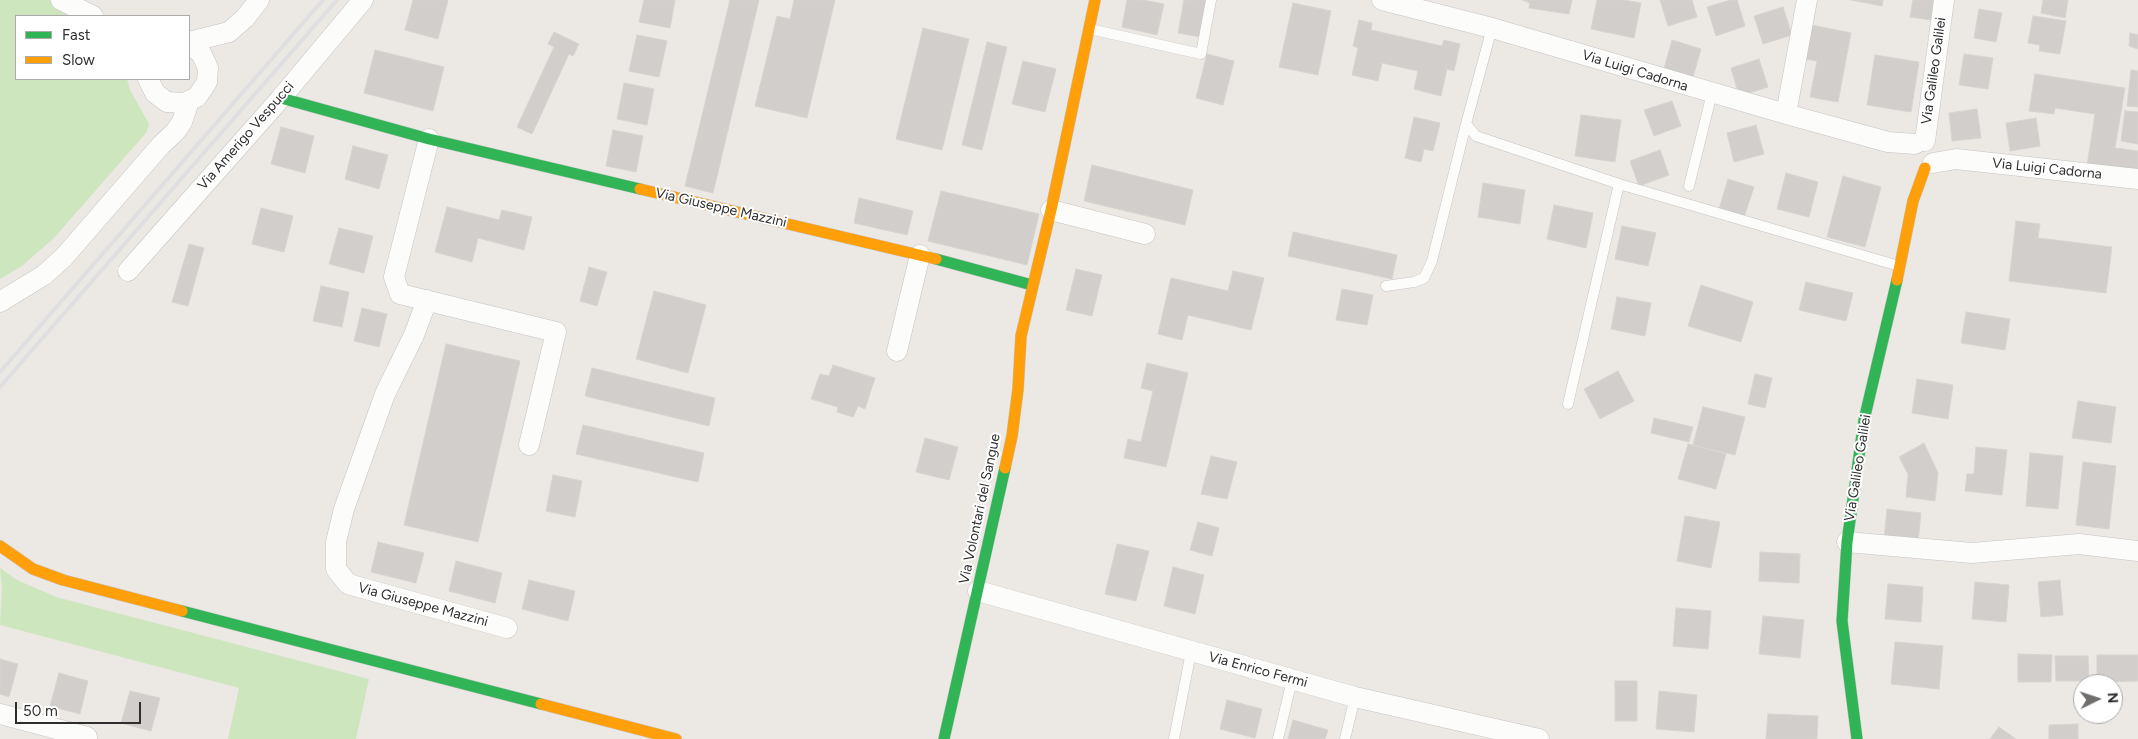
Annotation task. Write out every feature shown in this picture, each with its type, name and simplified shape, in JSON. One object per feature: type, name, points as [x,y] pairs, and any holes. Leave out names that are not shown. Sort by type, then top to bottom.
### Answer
[{"type":"street","points":[[61,0],[91,15]]},
{"type":"street","points":[[148,80],[155,94],[167,102],[179,104],[189,102],[201,93],[229,32],[245,18],[258,0]]},
{"type":"street","name":"Via Amerigo Vespucci","points":[[128,271],[281,98],[363,0]]},
{"type":"street","points":[[1032,285],[1095,0]]},
{"type":"street","name":"Via Luigi Cadorna","points":[[1382,0],[1492,28],[1712,93],[1888,142],[1922,155],[2138,178]]},
{"type":"street","points":[[1786,114],[1807,0]]},
{"type":"street","name":"Via Galileo Galilei","points":[[1857,739],[1842,621],[1847,542],[1864,420],[1900,267],[1922,155],[1944,0]]},
{"type":"street","points":[[190,43],[229,32]]},
{"type":"street","points":[[190,44],[206,62],[208,71],[207,82]]},
{"type":"street","name":"Via Giuseppe Mazzini","points":[[281,98],[429,139],[920,255],[1032,285]]},
{"type":"street","points":[[161,145],[169,121],[167,102]]},
{"type":"street","points":[[0,302],[44,275],[64,257],[161,145],[179,128],[189,102]]},
{"type":"street","points":[[429,139],[394,277],[400,294],[556,332],[529,445]]},
{"type":"street","points":[[1050,210],[1145,234]]},
{"type":"street","points":[[897,351],[920,255]]},
{"type":"street","name":"Via Volontari del Sangue","points":[[945,739],[1012,436],[1018,389],[1021,336],[1032,285]]},
{"type":"street","name":"Via Giuseppe Mazzini","points":[[427,300],[414,335],[385,394],[344,509],[336,542],[336,569],[348,584],[507,628]]},
{"type":"street","points":[[1847,542],[1972,553],[2080,544],[2138,550]]},
{"type":"street","points":[[0,546],[33,569],[63,580],[671,738]]},
{"type":"street","name":"Via Enrico Fermi","points":[[978,591],[1355,697],[1513,736],[1539,739]]},
{"type":"street","points":[[0,714],[87,738]]},
{"type":"lane","points":[[1089,28],[1201,54],[1211,0]]},
{"type":"lane","points":[[1386,286],[1414,282],[1424,278],[1432,261],[1492,28]]},
{"type":"lane","points":[[1689,186],[1712,93]]},
{"type":"lane","points":[[1466,124],[1476,136],[1619,184],[1900,267]]},
{"type":"lane","points":[[1568,404],[1619,184]]},
{"type":"lane","points":[[1174,739],[1191,652]]},
{"type":"lane","points":[[1278,739],[1292,680]]},
{"type":"lane","points":[[1345,739],[1355,697]]},
{"type":"green space","points":[[0,0],[49,0],[80,15],[15,15],[15,80],[127,80],[130,90],[149,124],[146,133],[54,238],[22,266],[0,279]]},
{"type":"green space","points":[[0,568],[17,580],[56,597],[369,679],[356,739],[228,739],[239,688],[0,625],[2,589]]},
{"type":"building","points":[[413,0],[448,0],[438,39],[405,30]]},
{"type":"building","points":[[644,0],[675,0],[670,28],[639,22]]},
{"type":"building","points":[[730,0],[759,0],[713,193],[685,186]]},
{"type":"building","points":[[794,0],[835,0],[807,118],[755,106],[777,16],[790,19]]},
{"type":"building","points":[[1127,0],[1143,0],[1164,4],[1157,35],[1122,27]]},
{"type":"building","points":[[1184,0],[1208,0],[1201,37],[1178,33]]},
{"type":"building","points":[[1522,0],[1572,0],[1569,14],[1529,8],[1530,3]]},
{"type":"building","points":[[1597,0],[1624,0],[1641,3],[1634,38],[1591,29]]},
{"type":"building","points":[[1660,0],[1692,0],[1697,17],[1668,26]]},
{"type":"building","points":[[1737,0],[1745,26],[1716,36],[1707,7]]},
{"type":"building","points":[[1851,0],[1883,0],[1882,6]]},
{"type":"building","points":[[1913,0],[1941,0],[1938,21],[1910,17]]},
{"type":"building","points":[[2043,0],[2068,0],[2065,18],[2041,13]]},
{"type":"building","points":[[1293,3],[1331,11],[1318,75],[1279,67]]},
{"type":"building","points":[[1783,7],[1792,35],[1763,44],[1754,16]]},
{"type":"building","points":[[1979,9],[2002,13],[1996,42],[1974,38]]},
{"type":"building","points":[[2033,16],[2066,21],[2060,54],[2039,51],[2040,45],[2028,43]]},
{"type":"building","points":[[1359,20],[1372,23],[1371,30],[1442,46],[1444,40],[1460,44],[1454,71],[1447,69],[1441,96],[1414,89],[1418,71],[1382,63],[1378,81],[1352,75],[1358,48],[1353,46]]},
{"type":"building","points":[[1812,25],[1851,33],[1838,102],[1810,97],[1817,61],[1805,59]]},
{"type":"building","points":[[923,28],[969,39],[942,150],[896,139]]},
{"type":"building","points":[[554,32],[579,44],[573,56],[569,54],[532,134],[517,127],[554,47],[548,44]]},
{"type":"building","points":[[2130,33],[2138,35],[2138,49],[2129,46]]},
{"type":"building","points":[[637,35],[667,41],[659,77],[629,71]]},
{"type":"building","points":[[1672,40],[1701,49],[1693,77],[1664,69]]},
{"type":"building","points":[[987,42],[1007,47],[982,150],[962,145]]},
{"type":"building","points":[[375,50],[444,67],[433,111],[364,93]]},
{"type":"building","points":[[1207,54],[1234,61],[1223,105],[1196,98]]},
{"type":"building","points":[[1964,54],[1993,58],[1988,89],[1959,85]]},
{"type":"building","points":[[1875,55],[1919,62],[1911,112],[1867,105]]},
{"type":"building","points":[[1759,59],[1768,87],[1739,96],[1731,68]]},
{"type":"building","points":[[1023,61],[1056,69],[1045,112],[1012,104]]},
{"type":"building","points":[[2131,70],[2138,71],[2138,107],[2127,106]]},
{"type":"building","points":[[2035,74],[2125,88],[2115,148],[2138,151],[2138,174],[2087,166],[2095,114],[2055,108],[2054,114],[2029,111]]},
{"type":"building","points":[[624,83],[654,89],[647,125],[617,119]]},
{"type":"building","points":[[1672,101],[1681,126],[1654,136],[1644,110]]},
{"type":"building","points":[[1977,109],[1981,138],[1952,141],[1949,113]]},
{"type":"building","points":[[2125,111],[2138,112],[2138,144],[2121,141]]},
{"type":"building","points":[[1581,115],[1621,120],[1615,162],[1575,156]]},
{"type":"building","points":[[1414,117],[1440,123],[1433,151],[1424,149],[1421,162],[1405,158]]},
{"type":"building","points":[[2036,118],[2040,146],[2010,151],[2006,123]]},
{"type":"building","points":[[1756,125],[1764,154],[1734,162],[1727,133]]},
{"type":"building","points":[[281,127],[314,136],[305,173],[271,164]]},
{"type":"building","points":[[613,130],[643,136],[636,172],[606,166]]},
{"type":"building","points":[[353,146],[388,155],[379,189],[345,179]]},
{"type":"building","points":[[1660,150],[1669,175],[1639,186],[1630,161]]},
{"type":"building","points":[[1092,165],[1193,190],[1185,225],[1084,201]]},
{"type":"building","points":[[1786,173],[1818,182],[1809,217],[1777,209]]},
{"type":"building","points":[[1843,176],[1881,187],[1865,247],[1827,237]]},
{"type":"building","points":[[1728,179],[1754,187],[1744,217],[1719,209]]},
{"type":"building","points":[[1483,183],[1525,190],[1520,224],[1478,217]]},
{"type":"building","points":[[941,191],[1039,214],[1027,265],[928,241]]},
{"type":"building","points":[[859,198],[913,211],[907,235],[854,223]]},
{"type":"building","points":[[1554,205],[1593,213],[1586,248],[1547,239]]},
{"type":"building","points":[[447,207],[499,220],[502,210],[532,217],[524,250],[478,238],[472,262],[435,252]]},
{"type":"building","points":[[261,208],[293,216],[284,252],[252,244]]},
{"type":"building","points":[[2016,221],[2040,224],[2038,238],[2112,247],[2106,293],[2009,281]]},
{"type":"building","points":[[1622,226],[1656,233],[1648,266],[1615,259]]},
{"type":"building","points":[[339,228],[373,236],[364,273],[329,264]]},
{"type":"building","points":[[1293,232],[1397,255],[1392,279],[1288,256]]},
{"type":"building","points":[[189,244],[204,248],[188,306],[172,302]]},
{"type":"building","points":[[589,267],[607,272],[597,306],[580,301]]},
{"type":"building","points":[[1076,269],[1102,275],[1092,316],[1066,310]]},
{"type":"building","points":[[1233,271],[1264,278],[1251,330],[1188,315],[1182,340],[1158,334],[1171,278],[1228,291]]},
{"type":"building","points":[[1806,282],[1853,293],[1846,321],[1799,310]]},
{"type":"building","points":[[1701,285],[1753,302],[1741,342],[1688,326]]},
{"type":"building","points":[[321,286],[349,292],[342,327],[313,321]]},
{"type":"building","points":[[1342,289],[1373,295],[1367,325],[1336,320]]},
{"type":"building","points":[[654,291],[706,305],[688,373],[636,359]]},
{"type":"building","points":[[1617,297],[1651,303],[1645,336],[1611,329]]},
{"type":"building","points":[[362,308],[387,314],[379,347],[354,341]]},
{"type":"building","points":[[1966,312],[2010,319],[2005,350],[1961,343]]},
{"type":"building","points":[[446,344],[520,361],[478,542],[404,525]]},
{"type":"building","points":[[1147,363],[1188,373],[1166,467],[1124,458],[1128,439],[1141,442],[1153,391],[1141,388]]},
{"type":"building","points":[[833,365],[875,378],[865,409],[858,406],[853,417],[837,412],[838,407],[811,399],[820,374],[829,376]]},
{"type":"building","points":[[592,368],[715,398],[709,426],[585,396]]},
{"type":"building","points":[[1618,371],[1634,401],[1600,419],[1584,389]]},
{"type":"building","points":[[1755,374],[1772,378],[1765,408],[1748,404]]},
{"type":"building","points":[[1917,379],[1953,385],[1948,419],[1912,413]]},
{"type":"building","points":[[2078,401],[2116,407],[2111,443],[2072,438]]},
{"type":"building","points":[[1703,407],[1745,417],[1735,455],[1693,445]]},
{"type":"building","points":[[1654,418],[1693,427],[1689,442],[1651,433]]},
{"type":"building","points":[[583,425],[704,453],[698,482],[576,454]]},
{"type":"building","points":[[925,438],[958,447],[949,480],[916,472]]},
{"type":"building","points":[[1924,443],[1938,473],[1935,501],[1906,497],[1908,474],[1899,457]]},
{"type":"building","points":[[1688,444],[1726,454],[1716,489],[1678,479]]},
{"type":"building","points":[[1976,447],[2007,450],[2002,495],[1965,491],[1967,474],[1974,474]]},
{"type":"building","points":[[2030,453],[2063,456],[2058,509],[2026,506]]},
{"type":"building","points":[[1211,456],[1237,462],[1227,499],[1201,494]]},
{"type":"building","points":[[2083,462],[2116,466],[2109,529],[2076,525]]},
{"type":"building","points":[[553,475],[582,481],[575,517],[546,511]]},
{"type":"building","points":[[1887,509],[1921,513],[1918,542],[1884,539]]},
{"type":"building","points":[[1685,516],[1720,522],[1711,568],[1677,561]]},
{"type":"building","points":[[1198,522],[1219,528],[1212,556],[1190,550]]},
{"type":"building","points":[[378,542],[424,553],[416,583],[371,572]]},
{"type":"building","points":[[1117,544],[1149,551],[1136,601],[1105,594]]},
{"type":"building","points":[[1760,552],[1800,554],[1799,583],[1759,581]]},
{"type":"building","points":[[456,561],[502,573],[495,603],[449,591]]},
{"type":"building","points":[[1173,567],[1204,575],[1195,614],[1164,606]]},
{"type":"building","points":[[529,580],[575,591],[568,621],[522,609]]},
{"type":"building","points":[[2060,580],[2063,615],[2041,617],[2038,582]]},
{"type":"building","points":[[1975,582],[2009,585],[2006,622],[1972,619]]},
{"type":"building","points":[[1888,584],[1923,587],[1921,622],[1885,619]]},
{"type":"building","points":[[1676,608],[1711,611],[1708,649],[1673,646]]},
{"type":"building","points":[[1763,616],[1804,620],[1800,658],[1759,654]]},
{"type":"building","points":[[1895,642],[1943,646],[1939,689],[1891,684]]},
{"type":"building","points":[[2018,654],[2052,655],[2051,682],[2018,682]]},
{"type":"building","points":[[2097,655],[2138,655],[2138,681],[2123,681],[2123,674],[2097,674]]},
{"type":"building","points":[[2055,656],[2088,656],[2089,674],[2073,674],[2073,681],[2056,681]]},
{"type":"building","points":[[0,659],[18,664],[9,697],[0,694]]},
{"type":"building","points":[[59,673],[88,681],[80,714],[50,706]]},
{"type":"building","points":[[1615,681],[1637,681],[1637,721],[1615,721]]},
{"type":"building","points":[[130,691],[160,698],[151,731],[121,723]]},
{"type":"building","points":[[1659,691],[1697,695],[1694,732],[1656,729]]},
{"type":"building","points":[[1227,700],[1262,709],[1255,738],[1220,729]]},
{"type":"building","points":[[1768,714],[1818,716],[1817,739],[1766,739]]},
{"type":"building","points":[[1293,720],[1328,730],[1325,739],[1288,739]]},
{"type":"building","points":[[2078,724],[2078,739],[2049,739],[2049,725]]},
{"type":"building","points":[[1999,727],[2016,739],[1990,739]]},
{"type":"railway","points":[[0,372],[323,0]]},
{"type":"railway","points":[[0,387],[337,0]]},
{"type":"traffic: fast","points":[[281,98],[429,139],[640,189]]},
{"type":"traffic: fast","points":[[936,259],[1032,285]]},
{"type":"traffic: fast","points":[[1857,739],[1842,621],[1847,542],[1864,420],[1897,280]]},
{"type":"traffic: fast","points":[[944,739],[1005,468]]},
{"type":"traffic: fast","points":[[182,611],[541,704]]},
{"type":"traffic: slow","points":[[1005,468],[1012,436],[1018,389],[1021,336],[1051,210],[1095,0]]},
{"type":"traffic: slow","points":[[1897,280],[1913,201],[1925,168]]},
{"type":"traffic: slow","points":[[640,189],[936,259]]},
{"type":"traffic: slow","points":[[0,546],[33,569],[63,580],[182,611]]},
{"type":"traffic: slow","points":[[541,704],[676,739]]}]
